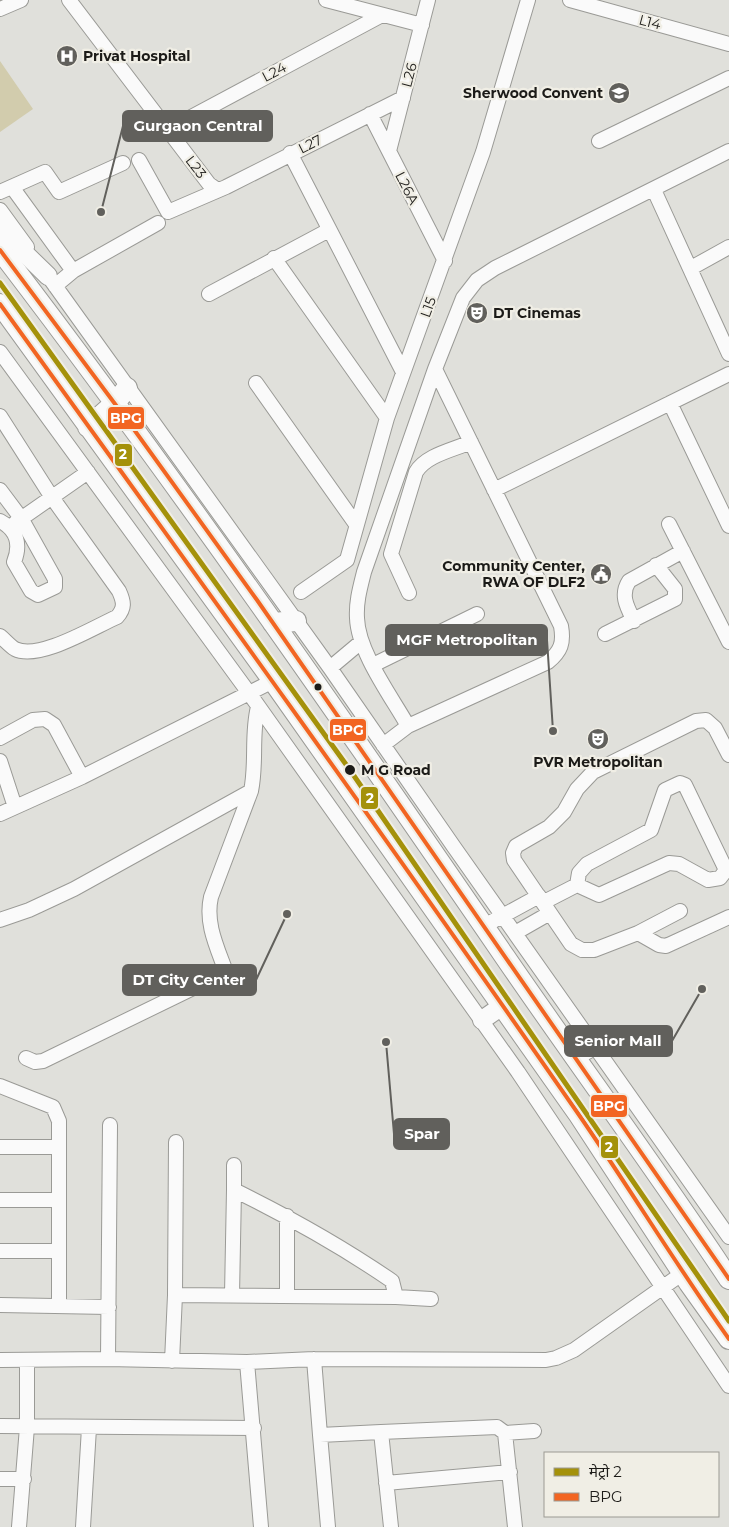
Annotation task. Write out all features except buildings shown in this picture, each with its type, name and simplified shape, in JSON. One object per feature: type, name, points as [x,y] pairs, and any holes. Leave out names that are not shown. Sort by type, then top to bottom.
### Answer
[{"type":"highway","points":[[0,250],[121,396],[186,502],[273,623],[574,1057],[679,1204],[729,1279]]},
{"type":"highway","points":[[0,304],[274,681],[579,1114],[683,1273],[729,1339]]},
{"type":"highway","points":[[88,427],[121,396]]},
{"type":"highway","points":[[159,521],[186,502]]},
{"type":"highway","points":[[273,623],[296,621]]},
{"type":"main road","points":[[0,226],[9,238],[52,281]]},
{"type":"main road","points":[[482,1020],[502,1006]]},
{"type":"main road","points":[[574,1057],[594,1046]]},
{"type":"street","points":[[0,9],[21,0]]},
{"type":"street","name":"L23","points":[[69,0],[167,130],[216,190]]},
{"type":"street","points":[[326,0],[422,25]]},
{"type":"street","name":"L26","points":[[388,151],[428,0]]},
{"type":"street","name":"L15","points":[[301,592],[347,560],[355,523],[387,418],[483,152],[528,0]]},
{"type":"street","name":"L14","points":[[570,0],[729,44]]},
{"type":"street","name":"L24","points":[[167,130],[382,15]]},
{"type":"street","points":[[599,141],[729,78]]},
{"type":"street","name":"L27","points":[[139,160],[168,212],[403,98]]},
{"type":"street","name":"L26A","points":[[370,114],[445,261]]},
{"type":"street","points":[[408,726],[363,645],[357,620],[357,598],[364,572],[435,369],[463,298],[477,280],[496,268],[729,151]]},
{"type":"street","points":[[290,153],[403,372]]},
{"type":"street","points":[[73,271],[6,190],[45,172],[59,192],[123,163]]},
{"type":"street","points":[[654,190],[729,354]]},
{"type":"street","points":[[0,210],[52,281],[121,396],[296,621],[729,1237]]},
{"type":"street","points":[[52,281],[158,223]]},
{"type":"street","points":[[209,294],[330,230]]},
{"type":"street","points":[[691,268],[729,247]]},
{"type":"street","points":[[274,258],[387,418]]},
{"type":"street","points":[[0,352],[249,693],[482,1020],[553,1121],[662,1288],[729,1386]]},
{"type":"street","points":[[383,745],[408,726],[548,662],[559,653],[564,640],[561,626],[435,369]]},
{"type":"street","points":[[494,490],[729,374]]},
{"type":"street","points":[[256,383],[355,523]]},
{"type":"street","points":[[670,403],[729,526]]},
{"type":"street","points":[[0,416],[51,496],[119,591],[124,601],[123,610],[117,617],[53,646],[34,652],[16,649],[0,636]]},
{"type":"street","points":[[409,593],[393,562],[391,554],[416,472],[428,460],[471,442]]},
{"type":"street","points":[[11,522],[88,472]]},
{"type":"street","points":[[0,490],[18,546],[14,562],[17,572],[31,592],[38,595],[51,590],[55,586],[56,579],[11,522]]},
{"type":"street","points":[[669,524],[729,642]]},
{"type":"street","points":[[634,620],[625,598],[625,588],[637,575],[683,551]]},
{"type":"street","points":[[605,634],[675,599],[675,589],[656,565]]},
{"type":"street","points":[[373,665],[477,614]]},
{"type":"street","points":[[332,671],[363,645]]},
{"type":"street","points":[[0,814],[82,777],[274,681]]},
{"type":"street","points":[[26,1058],[35,1062],[42,1061],[226,972],[208,911],[211,897],[252,791],[255,775],[255,719],[258,707]]},
{"type":"street","points":[[0,738],[33,720],[45,719],[54,726],[82,777]]},
{"type":"street","points":[[680,910],[638,933],[594,950],[582,950],[571,944],[514,860],[513,853],[516,846],[554,822],[564,812],[578,789],[594,772],[696,721],[706,720],[715,728],[729,755]]},
{"type":"street","points":[[0,761],[14,807]]},
{"type":"street","points":[[680,783],[685,785],[726,870],[723,876],[708,880],[679,864],[669,862],[599,896],[577,885],[579,873],[586,864],[651,830],[666,790],[680,783]]},
{"type":"street","points":[[0,920],[29,910],[74,889],[252,791]]},
{"type":"street","points":[[515,933],[544,904],[577,885]]},
{"type":"street","points":[[484,926],[502,914],[544,904]]},
{"type":"street","points":[[638,933],[659,945],[666,946],[729,918]]},
{"type":"street","points":[[0,1086],[53,1107],[59,1121],[59,1305]]},
{"type":"street","points":[[108,1358],[110,1125]]},
{"type":"street","points":[[172,1360],[175,1295],[176,1142]]},
{"type":"street","points":[[0,1147],[59,1147]]},
{"type":"street","points":[[232,1295],[234,1165]]},
{"type":"street","points":[[234,1190],[287,1216],[348,1250],[392,1281],[396,1297]]},
{"type":"street","points":[[0,1200],[59,1200]]},
{"type":"street","points":[[287,1216],[287,1296]]},
{"type":"street","points":[[0,1251],[58,1252]]},
{"type":"street","points":[[0,1360],[108,1358],[248,1362],[314,1359],[556,1358],[574,1350],[683,1273]]},
{"type":"street","points":[[175,1295],[396,1297],[430,1300]]},
{"type":"street","points":[[0,1305],[108,1307]]},
{"type":"street","points":[[314,1359],[328,1527]]},
{"type":"street","points":[[19,1527],[27,1427],[27,1360]]},
{"type":"street","points":[[248,1362],[261,1527]]},
{"type":"street","points":[[0,1426],[254,1428]]},
{"type":"street","points":[[320,1434],[497,1427],[505,1433],[534,1431]]},
{"type":"street","points":[[83,1527],[89,1428]]},
{"type":"street","points":[[381,1432],[391,1527]]},
{"type":"street","points":[[505,1433],[515,1527]]},
{"type":"street","points":[[386,1483],[510,1472]]},
{"type":"street","points":[[0,1479],[24,1480]]},
{"type":"shaded area","points":[[0,61],[33,109],[0,132]]},
{"type":"metro line","name":"2","points":[[0,283],[350,770],[729,1321]]},
{"type":"transit line","name":"BPG","points":[[0,250],[130,424],[257,600],[729,1279]]},
{"type":"transit line","name":"BPG","points":[[0,304],[290,706],[506,1010],[596,1140],[729,1339]]},
{"type":"place","name":"Privat Hospital","points":[[67,56]]},
{"type":"place","name":"Sherwood Convent","points":[[619,93]]},
{"type":"place","name":"Gurgaon Central","points":[[101,212]]},
{"type":"place","name":"DT Cinemas","points":[[477,313]]},
{"type":"place","name":"Community Center, RWA OF DLF2","points":[[601,574]]},
{"type":"place","name":"MGF Metropolitan","points":[[553,731]]},
{"type":"place","name":"PVR Metropolitan","points":[[598,739]]},
{"type":"place","name":"M G Road","points":[[350,770]]},
{"type":"place","name":"DT City Center","points":[[287,914]]},
{"type":"place","name":"Senior Mall","points":[[702,989]]},
{"type":"place","name":"Spar","points":[[386,1042]]}]
